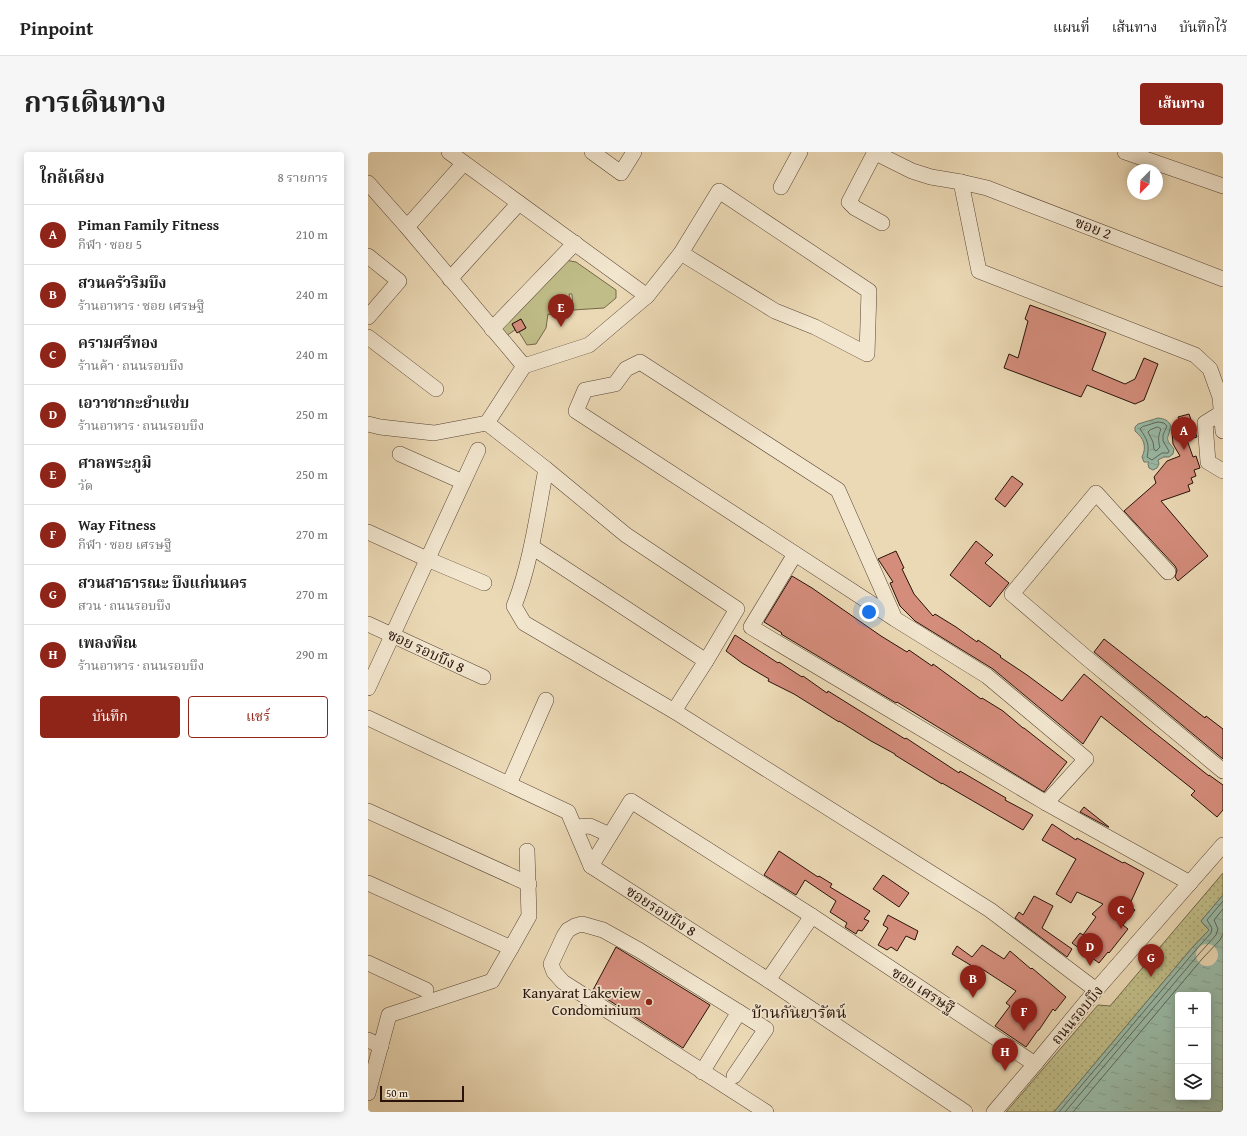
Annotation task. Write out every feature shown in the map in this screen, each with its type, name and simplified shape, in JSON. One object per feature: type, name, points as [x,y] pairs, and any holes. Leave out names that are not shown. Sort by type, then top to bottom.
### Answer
[{"type":"street","points":[[449,152],[647,296]]},
{"type":"street","points":[[592,152],[620,173],[634,152]]},
{"type":"street","points":[[781,187],[800,152]]},
{"type":"street","points":[[874,152],[850,202],[855,208],[882,223]]},
{"type":"street","name":"ซอย 2","points":[[874,152],[916,172],[931,177],[987,188],[1223,278]]},
{"type":"street","points":[[1125,152],[1223,186]]},
{"type":"street","points":[[407,227],[464,163]]},
{"type":"street","points":[[961,182],[979,272],[1195,355],[1217,367],[1223,431]]},
{"type":"street","points":[[368,183],[524,366]]},
{"type":"street","points":[[368,424],[380,427],[434,433],[487,423],[524,366],[589,345],[647,296],[681,253],[719,191],[869,291],[867,354],[815,327],[775,311],[681,253]]},
{"type":"street","points":[[450,279],[519,203]]},
{"type":"street","points":[[492,329],[575,244]]},
{"type":"street","points":[[368,256],[399,281],[368,317]]},
{"type":"street","points":[[368,337],[436,389]]},
{"type":"street","points":[[895,619],[838,490],[640,362],[626,369],[615,384],[585,390],[576,411],[895,619],[987,676],[1086,759],[1046,803]]},
{"type":"street","points":[[1222,413],[1205,423],[1208,462],[1223,471]]},
{"type":"street","points":[[487,423],[626,535],[737,610],[674,710]]},
{"type":"street","points":[[368,688],[478,450]]},
{"type":"street","points":[[400,454],[463,482]]},
{"type":"street","points":[[546,469],[532,547],[514,606],[524,623],[674,710],[990,910],[1096,990]]},
{"type":"street","points":[[1168,572],[1096,493],[1012,594],[1088,660],[1223,771]]},
{"type":"street","points":[[368,532],[484,583]]},
{"type":"street","points":[[532,547],[706,661]]},
{"type":"street","points":[[795,554],[751,627],[1046,803],[1190,883]]},
{"type":"street","name":"ซอย รอบบึง 8","points":[[368,624],[483,677]]},
{"type":"street","points":[[509,784],[546,700]]},
{"type":"street","points":[[368,718],[568,812],[590,866]]},
{"type":"street","name":"ซอย เศรษฐี","points":[[610,836],[631,801],[812,916],[1035,1064]]},
{"type":"street","points":[[368,811],[528,884]]},
{"type":"street","points":[[575,828],[590,826],[610,836],[590,866]]},
{"type":"street","name":"ถนนรอบบึง","points":[[994,1112],[1096,990],[1223,845]]},
{"type":"street","points":[[368,1093],[374,1043],[389,1015],[492,982],[529,916],[527,851]]},
{"type":"street","name":"ซอยรอบบึง 8","points":[[590,866],[768,980],[965,1112]]},
{"type":"street","points":[[368,883],[511,948]]},
{"type":"street","points":[[768,980],[812,916]]},
{"type":"street","points":[[734,1076],[766,1029],[639,950],[603,930],[582,924],[568,930],[551,964],[558,977],[702,1072],[766,1112]]},
{"type":"street","points":[[368,963],[426,990]]},
{"type":"street","points":[[702,1072],[739,1012]]},
{"type":"shaded area","points":[[565,260],[576,262],[616,290],[616,298],[604,308],[573,310],[572,294],[569,294],[569,308],[563,314],[548,314],[546,328],[536,344],[527,345],[519,332],[526,328],[521,319],[512,324],[515,330],[506,336],[501,330]]},
{"type":"shaded area","points":[[1223,873],[1223,895],[1201,921],[1209,930],[1191,949],[1054,1112],[1006,1112],[1098,1005],[1110,1006]]},
{"type":"water","points":[[1158,418],[1169,422],[1171,426],[1168,440],[1174,449],[1173,454],[1169,457],[1164,457],[1158,460],[1159,464],[1157,468],[1153,470],[1149,468],[1149,462],[1144,462],[1142,457],[1144,453],[1144,443],[1135,431],[1135,427],[1138,424]]},
{"type":"water","points":[[1223,895],[1223,1112],[1054,1112],[1191,949],[1209,930],[1201,921]]},
{"type":"pier","points":[[1207,944],[1215,947],[1218,955],[1215,963],[1207,966],[1199,963],[1196,955],[1199,947]]},
{"type":"building","points":[[1030,305],[1106,333],[1092,370],[1125,384],[1135,379],[1144,358],[1158,364],[1144,400],[1135,404],[1087,385],[1081,397],[1004,368],[1009,354],[1018,358],[1028,321],[1025,319]]},
{"type":"building","points":[[521,319],[526,328],[517,333],[512,324]]},
{"type":"building","points":[[1189,414],[1197,437],[1187,440],[1193,457],[1196,456],[1200,468],[1194,470],[1196,476],[1191,478],[1193,483],[1188,485],[1190,491],[1161,501],[1208,556],[1178,581],[1175,577],[1177,570],[1175,566],[1124,511],[1156,483],[1154,477],[1167,461],[1180,456],[1173,444],[1173,426],[1180,423],[1178,417]]},
{"type":"building","points":[[1012,476],[1023,484],[1005,507],[995,499]]},
{"type":"building","points":[[976,541],[993,555],[985,563],[1009,583],[990,607],[950,575]]},
{"type":"building","points":[[896,551],[904,568],[902,569],[914,594],[933,616],[935,614],[977,642],[978,640],[1062,701],[1084,674],[1145,725],[1209,776],[1223,785],[1223,810],[1217,817],[1191,795],[1195,791],[1101,716],[1083,744],[993,669],[915,621],[900,606],[890,583],[893,582],[878,559]]},
{"type":"building","points":[[792,576],[812,588],[881,636],[907,652],[909,650],[932,666],[933,664],[981,699],[982,698],[1003,711],[1067,762],[1044,792],[897,702],[896,703],[781,634],[782,633],[764,622]]},
{"type":"building","points":[[735,635],[778,663],[779,662],[802,677],[803,676],[827,693],[828,691],[905,739],[906,738],[959,773],[960,771],[1006,798],[1005,800],[1033,815],[1023,830],[942,784],[895,754],[794,694],[768,681],[769,679],[742,663],[726,651]]},
{"type":"building","points":[[1104,639],[1205,718],[1206,716],[1223,729],[1223,759],[1094,652]]},
{"type":"building","points":[[1084,807],[1109,827],[1080,812]]},
{"type":"building","points":[[1052,824],[1076,840],[1077,838],[1144,873],[1129,906],[1135,910],[1123,925],[1128,929],[1099,963],[1072,943],[1080,933],[1083,935],[1096,917],[1092,914],[1103,904],[1077,892],[1071,903],[1056,894],[1076,859],[1042,840]]},
{"type":"building","points":[[779,851],[818,877],[819,876],[832,884],[830,887],[870,911],[864,919],[869,921],[862,931],[858,930],[856,934],[845,927],[847,923],[830,912],[836,901],[805,880],[796,895],[764,875]]},
{"type":"building","points":[[883,875],[909,893],[899,907],[873,889]]},
{"type":"building","points":[[1034,896],[1053,906],[1042,928],[1072,949],[1067,957],[1015,918],[1019,912],[1023,915]]},
{"type":"building","points":[[888,915],[918,931],[915,940],[906,936],[897,951],[891,947],[887,950],[878,945],[888,928],[883,925]]},
{"type":"building","points":[[982,945],[1004,959],[1010,951],[1066,997],[1055,1011],[1053,1009],[1026,1047],[995,1026],[1010,1006],[1006,1003],[1016,991],[979,967],[977,969],[952,954],[957,946],[972,957]]},
{"type":"building","name":"Kanyarat Lakeview Condominium","points":[[616,947],[710,1005],[683,1048],[593,990]]},
{"type":"place","name":"ศาลพระภูมิ","points":[[561,327]]},
{"type":"place","name":"Piman Family Fitness","points":[[1184,450]]},
{"type":"place","name":"ครามศรีทอง","points":[[1121,929]]},
{"type":"place","name":"เอวาชากะยำแซ่บ","points":[[1090,966]]},
{"type":"place","name":"สวนสาธารณะ บึงแก่นนคร","points":[[1151,977]]},
{"type":"place","name":"สวนครัวริมบึง","points":[[973,998]]},
{"type":"place","name":"Kanyarat Lakeview Condominium","points":[[649,1002]]},
{"type":"place","name":"Way Fitness","points":[[1024,1031]]},
{"type":"place","name":"เพลงพิณ","points":[[1005,1071]]},
{"type":"district","name":"บ้านกันยารัตน์","points":[[799,1012]]}]
